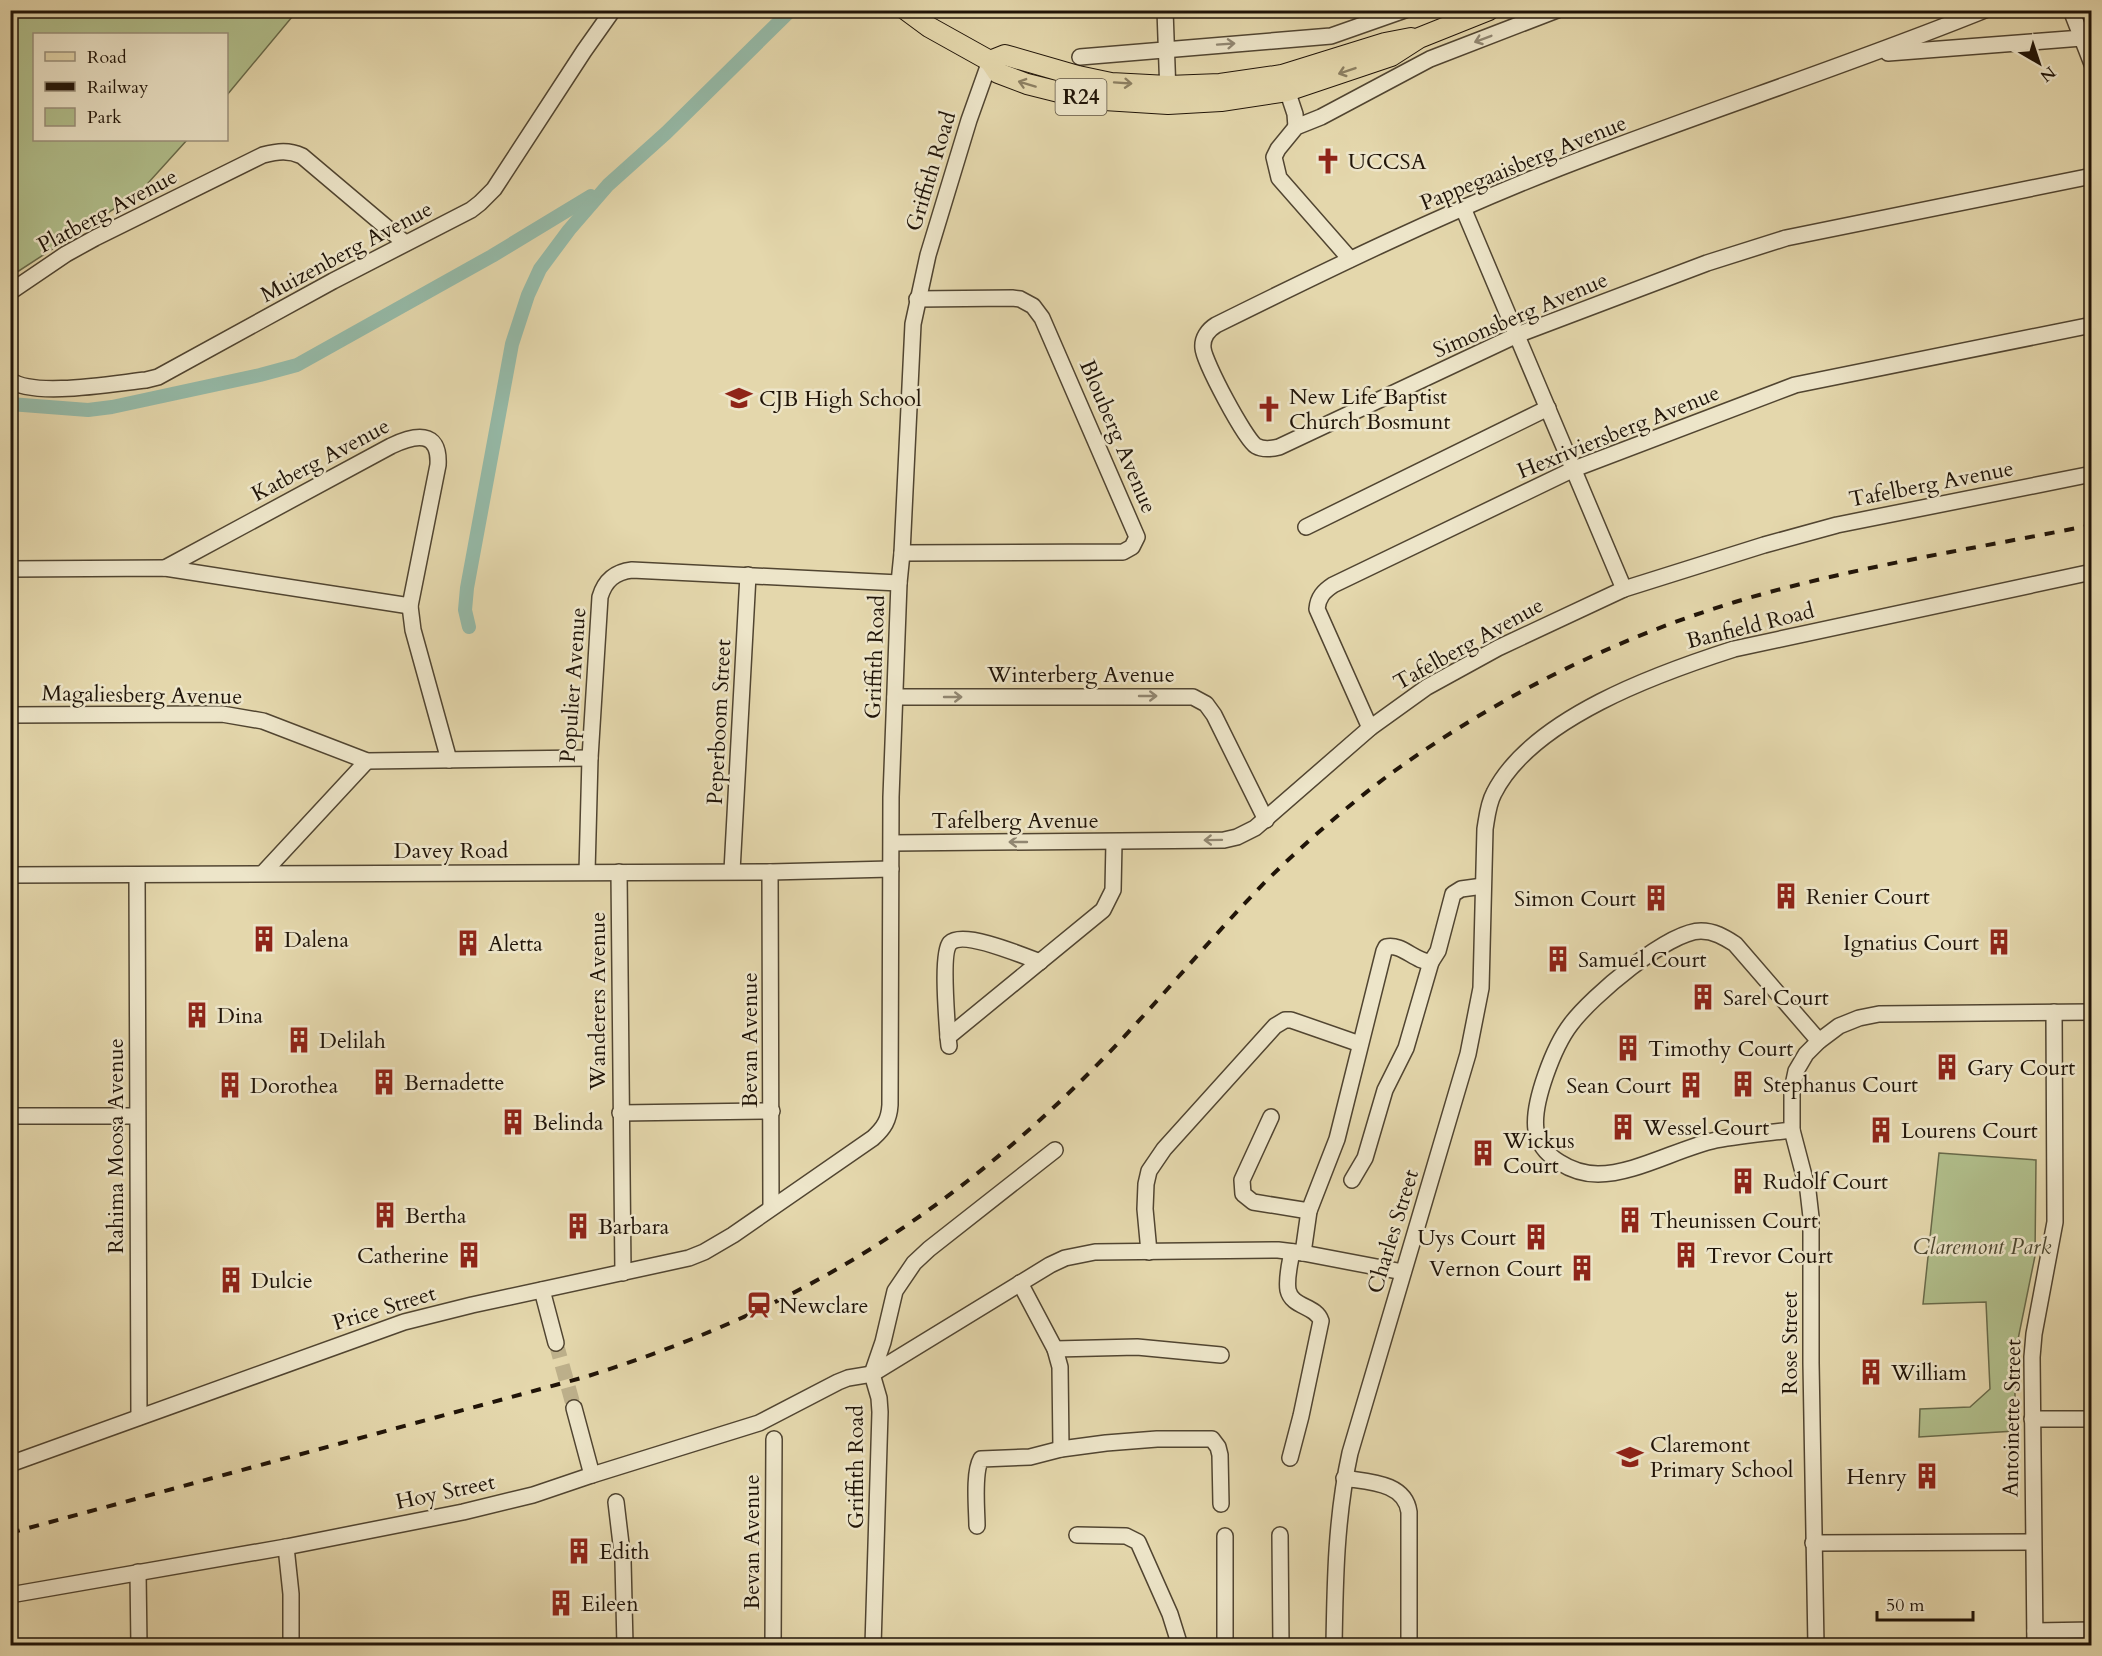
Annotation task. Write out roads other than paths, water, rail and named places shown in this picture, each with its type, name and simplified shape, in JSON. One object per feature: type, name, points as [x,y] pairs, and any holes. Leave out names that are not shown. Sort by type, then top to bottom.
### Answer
[{"type":"main road","points":[[906,10],[929,27],[990,61]]},
{"type":"main road","name":"R24","points":[[990,61],[1005,56],[1078,76],[1168,95],[1220,84],[1285,83],[1391,56],[1419,38],[1489,10]]},
{"type":"street","name":"Muizenberg Avenue","points":[[10,380],[30,388],[49,388],[158,377],[405,243],[471,210],[487,196],[503,175],[613,10]]},
{"type":"street","points":[[1165,10],[1168,95]]},
{"type":"street","points":[[1080,57],[1331,36],[1405,10]]},
{"type":"street","points":[[1350,259],[1288,189],[1277,173],[1274,157],[1296,127],[1321,117],[1430,59],[1557,10]]},
{"type":"street","name":"Pappegaaisberg Avenue","points":[[1350,259],[1463,208],[1569,165],[1985,10]]},
{"type":"street","points":[[2071,10],[2091,64]]},
{"type":"street","name":"Pappegaaisberg Avenue","points":[[1870,54],[2082,38]]},
{"type":"street","name":"Griffith Road","points":[[771,1207],[873,1138],[886,1124],[889,1115],[894,697],[911,343],[917,299],[928,255],[990,61]]},
{"type":"street","points":[[1285,83],[1295,114],[1296,127]]},
{"type":"street","name":"Platberg Avenue","points":[[10,292],[66,254],[95,238],[273,152],[293,152],[302,156],[405,243]]},
{"type":"street","name":"Simonsberg Avenue","points":[[1350,259],[1216,324],[1205,335],[1203,349],[1206,358],[1241,429],[1259,447],[1279,447],[1300,439],[1517,335],[1769,242],[2091,176]]},
{"type":"street","points":[[1463,208],[1624,589]]},
{"type":"street","name":"Blouberg Avenue","points":[[902,553],[1123,552],[1132,547],[1137,537],[1057,350],[1042,318],[1033,306],[1020,299],[1012,298],[917,299]]},
{"type":"street","name":"Hexriviersberg Avenue","points":[[1370,728],[1317,609],[1317,604],[1324,591],[1367,567],[1574,469],[1795,385],[2091,325]]},
{"type":"street","points":[[1306,527],[1548,408]]},
{"type":"street","name":"Katberg Avenue","points":[[165,568],[391,446],[411,437],[420,436],[428,439],[435,447],[438,465],[410,606],[413,630],[449,760]]},
{"type":"street","name":"Tafelberg Avenue","points":[[892,843],[1224,840],[1246,834],[1266,820],[1370,728],[1427,687],[1519,638],[1624,589],[1764,545],[1837,525],[2091,474]]},
{"type":"street","points":[[10,569],[165,568],[410,606]]},
{"type":"street","name":"Populier Avenue","points":[[587,872],[590,758],[600,597],[608,581],[623,571],[632,570],[899,583]]},
{"type":"street","name":"Banfield Road","points":[[1485,829],[1493,795],[1518,761],[1578,713],[1635,685],[1684,665],[1734,649],[2091,573]]},
{"type":"street","name":"Peperboom Street","points":[[732,871],[748,575]]},
{"type":"street","name":"Winterberg Avenue","points":[[894,697],[1193,697],[1206,704],[1214,715],[1266,820]]},
{"type":"street","name":"Magaliesberg Avenue","points":[[10,715],[239,715],[273,724],[368,761],[590,758]]},
{"type":"street","points":[[263,873],[368,761]]},
{"type":"street","name":"Charles Street","points":[[1334,1646],[1338,1527],[1344,1478],[1465,1064],[1477,1011],[1482,966],[1485,829]]},
{"type":"street","points":[[1040,962],[994,945],[962,939],[951,942],[945,960],[948,1041],[1103,910],[1110,900],[1115,882],[1114,842]]},
{"type":"street","name":"Davey Road","points":[[10,875],[770,872],[891,869]]},
{"type":"street","name":"Wanderers Avenue","points":[[619,872],[623,1273]]},
{"type":"street","name":"Bevan Avenue","points":[[770,872],[771,1207]]},
{"type":"street","name":"Rahima Moosa Avenue","points":[[137,875],[138,1417]]},
{"type":"street","points":[[1352,1180],[1365,1158],[1385,1090],[1406,1048],[1431,962],[1438,951],[1453,894],[1461,889],[1483,886]]},
{"type":"street","points":[[1792,1130],[1715,1140],[1619,1172],[1598,1174],[1564,1165],[1553,1157],[1539,1139],[1536,1129],[1537,1111],[1549,1066],[1558,1043],[1571,1023],[1648,954],[1683,934],[1702,931],[1719,934],[1735,944],[1819,1041]]},
{"type":"street","points":[[1290,1458],[1321,1321],[1315,1312],[1293,1300],[1288,1291],[1297,1252],[1309,1211],[1337,1139],[1386,947],[1393,946],[1424,962],[1431,962]]},
{"type":"street","name":"Antoinette Street","points":[[2035,1638],[2032,1542],[2032,1368],[2034,1334],[2055,1222],[2054,1012]]},
{"type":"street","name":"Rose Street","points":[[1816,1646],[1811,1217],[1806,1181],[1792,1130],[1791,1109],[1796,1071],[1806,1054],[1819,1041],[1839,1026],[1859,1018],[1880,1014],[2091,1012]]},
{"type":"street","points":[[1149,1252],[1145,1195],[1149,1171],[1164,1149],[1275,1026],[1285,1020],[1291,1020],[1360,1044]]},
{"type":"street","points":[[620,1113],[772,1111]]},
{"type":"street","points":[[10,1116],[136,1116]]},
{"type":"street","points":[[1271,1117],[1242,1180],[1243,1194],[1253,1202],[1309,1211]]},
{"type":"street","name":"Griffith Road","points":[[873,1646],[880,1412],[879,1398],[872,1374],[884,1342],[895,1292],[914,1263],[929,1249],[1055,1150]]},
{"type":"street","name":"Price Street","points":[[10,1464],[404,1322],[688,1258],[704,1252],[733,1235],[771,1207]]},
{"type":"street","name":"Hoy Street","points":[[10,1595],[286,1547],[506,1502],[759,1424],[838,1382],[872,1374],[1050,1265],[1077,1255],[1095,1252],[1223,1250],[1297,1252],[1403,1272]]},
{"type":"street","points":[[1020,1283],[1055,1349],[1060,1366],[1061,1449]]},
{"type":"street","points":[[542,1290],[556,1343]]},
{"type":"street","points":[[1055,1349],[1128,1346],[1221,1355]]},
{"type":"street","points":[[574,1408],[592,1475]]},
{"type":"street","points":[[2032,1419],[2091,1419]]},
{"type":"street","name":"Bevan Avenue","points":[[774,1439],[774,1646]]},
{"type":"street","points":[[977,1526],[978,1464],[981,1460],[1030,1457],[1061,1449],[1156,1439],[1212,1439],[1220,1455],[1221,1504]]},
{"type":"street","points":[[1344,1478],[1393,1489],[1406,1499],[1409,1512],[1409,1646]]},
{"type":"street","points":[[616,1503],[623,1561],[625,1646]]},
{"type":"street","points":[[1077,1535],[1126,1536],[1138,1542],[1170,1614],[1180,1646]]},
{"type":"street","points":[[1280,1535],[1281,1646]]},
{"type":"street","points":[[1225,1536],[1225,1646]]},
{"type":"street","points":[[1813,1543],[2032,1542]]},
{"type":"street","points":[[286,1547],[291,1594],[291,1646]]},
{"type":"street","points":[[138,1572],[139,1646]]},
{"type":"street","points":[[2035,1638],[2091,1630]]},
{"type":"waterway","points":[[469,627],[465,610],[467,588],[512,344],[528,295],[540,269],[569,230],[608,185],[666,133],[791,10]]},
{"type":"waterway","points":[[10,404],[88,410],[112,407],[297,365],[492,256],[591,196]]},
{"type":"tunnel","points":[[556,1343],[574,1408]]},
{"type":"railway","points":[[10,1533],[585,1377],[690,1340],[791,1294],[832,1272],[911,1222],[949,1195],[1022,1136],[1090,1072],[1243,905],[1296,853],[1343,811],[1393,772],[1473,719],[1514,695],[1600,653],[1645,634],[1735,602],[1912,559],[2092,525]]},
{"type":"place","name":"UCCSA","points":[[1328,161]]},
{"type":"place","name":"CJB High School","points":[[739,398]]},
{"type":"place","name":"New Life Baptist Church Bosmunt","points":[[1269,409]]},
{"type":"place","name":"Renier Court","points":[[1786,896]]},
{"type":"place","name":"Simon Court","points":[[1656,898]]},
{"type":"place","name":"Dalena","points":[[264,939]]},
{"type":"place","name":"Ignatius Court","points":[[1999,942]]},
{"type":"place","name":"Aletta","points":[[468,943]]},
{"type":"place","name":"Samuel Court","points":[[1558,959]]},
{"type":"place","name":"Sarel Court","points":[[1703,997]]},
{"type":"place","name":"Dina","points":[[197,1015]]},
{"type":"place","name":"Delilah","points":[[299,1040]]},
{"type":"place","name":"Timothy Court","points":[[1628,1048]]},
{"type":"place","name":"Gary Court","points":[[1947,1067]]},
{"type":"place","name":"Bernadette","points":[[384,1082]]},
{"type":"place","name":"Stephanus Court","points":[[1743,1084]]},
{"type":"place","name":"Dorothea","points":[[230,1085]]},
{"type":"place","name":"Sean Court","points":[[1691,1085]]},
{"type":"place","name":"Belinda","points":[[513,1122]]},
{"type":"place","name":"Wessel Court","points":[[1623,1127]]},
{"type":"place","name":"Lourens Court","points":[[1881,1130]]},
{"type":"place","name":"Wickus Court","points":[[1483,1153]]},
{"type":"place","name":"Rudolf Court","points":[[1743,1181]]},
{"type":"place","name":"Bertha","points":[[385,1215]]},
{"type":"place","name":"Theunissen Court","points":[[1630,1220]]},
{"type":"place","name":"Barbara","points":[[578,1226]]},
{"type":"place","name":"Uys Court","points":[[1536,1237]]},
{"type":"place","name":"Catherine","points":[[469,1255]]},
{"type":"place","name":"Trevor Court","points":[[1686,1255]]},
{"type":"place","name":"Vernon Court","points":[[1582,1268]]},
{"type":"place","name":"Dulcie","points":[[231,1280]]},
{"type":"place","name":"Newclare","points":[[759,1305]]},
{"type":"place","name":"William","points":[[1871,1372]]},
{"type":"place","name":"Claremont Primary School","points":[[1630,1457]]},
{"type":"place","name":"Henry","points":[[1927,1476]]},
{"type":"place","name":"Edith","points":[[579,1551]]},
{"type":"place","name":"Eileen","points":[[561,1603]]},
{"type":"park label","name":"Claremont Park","points":[[1982,1246]]}]
